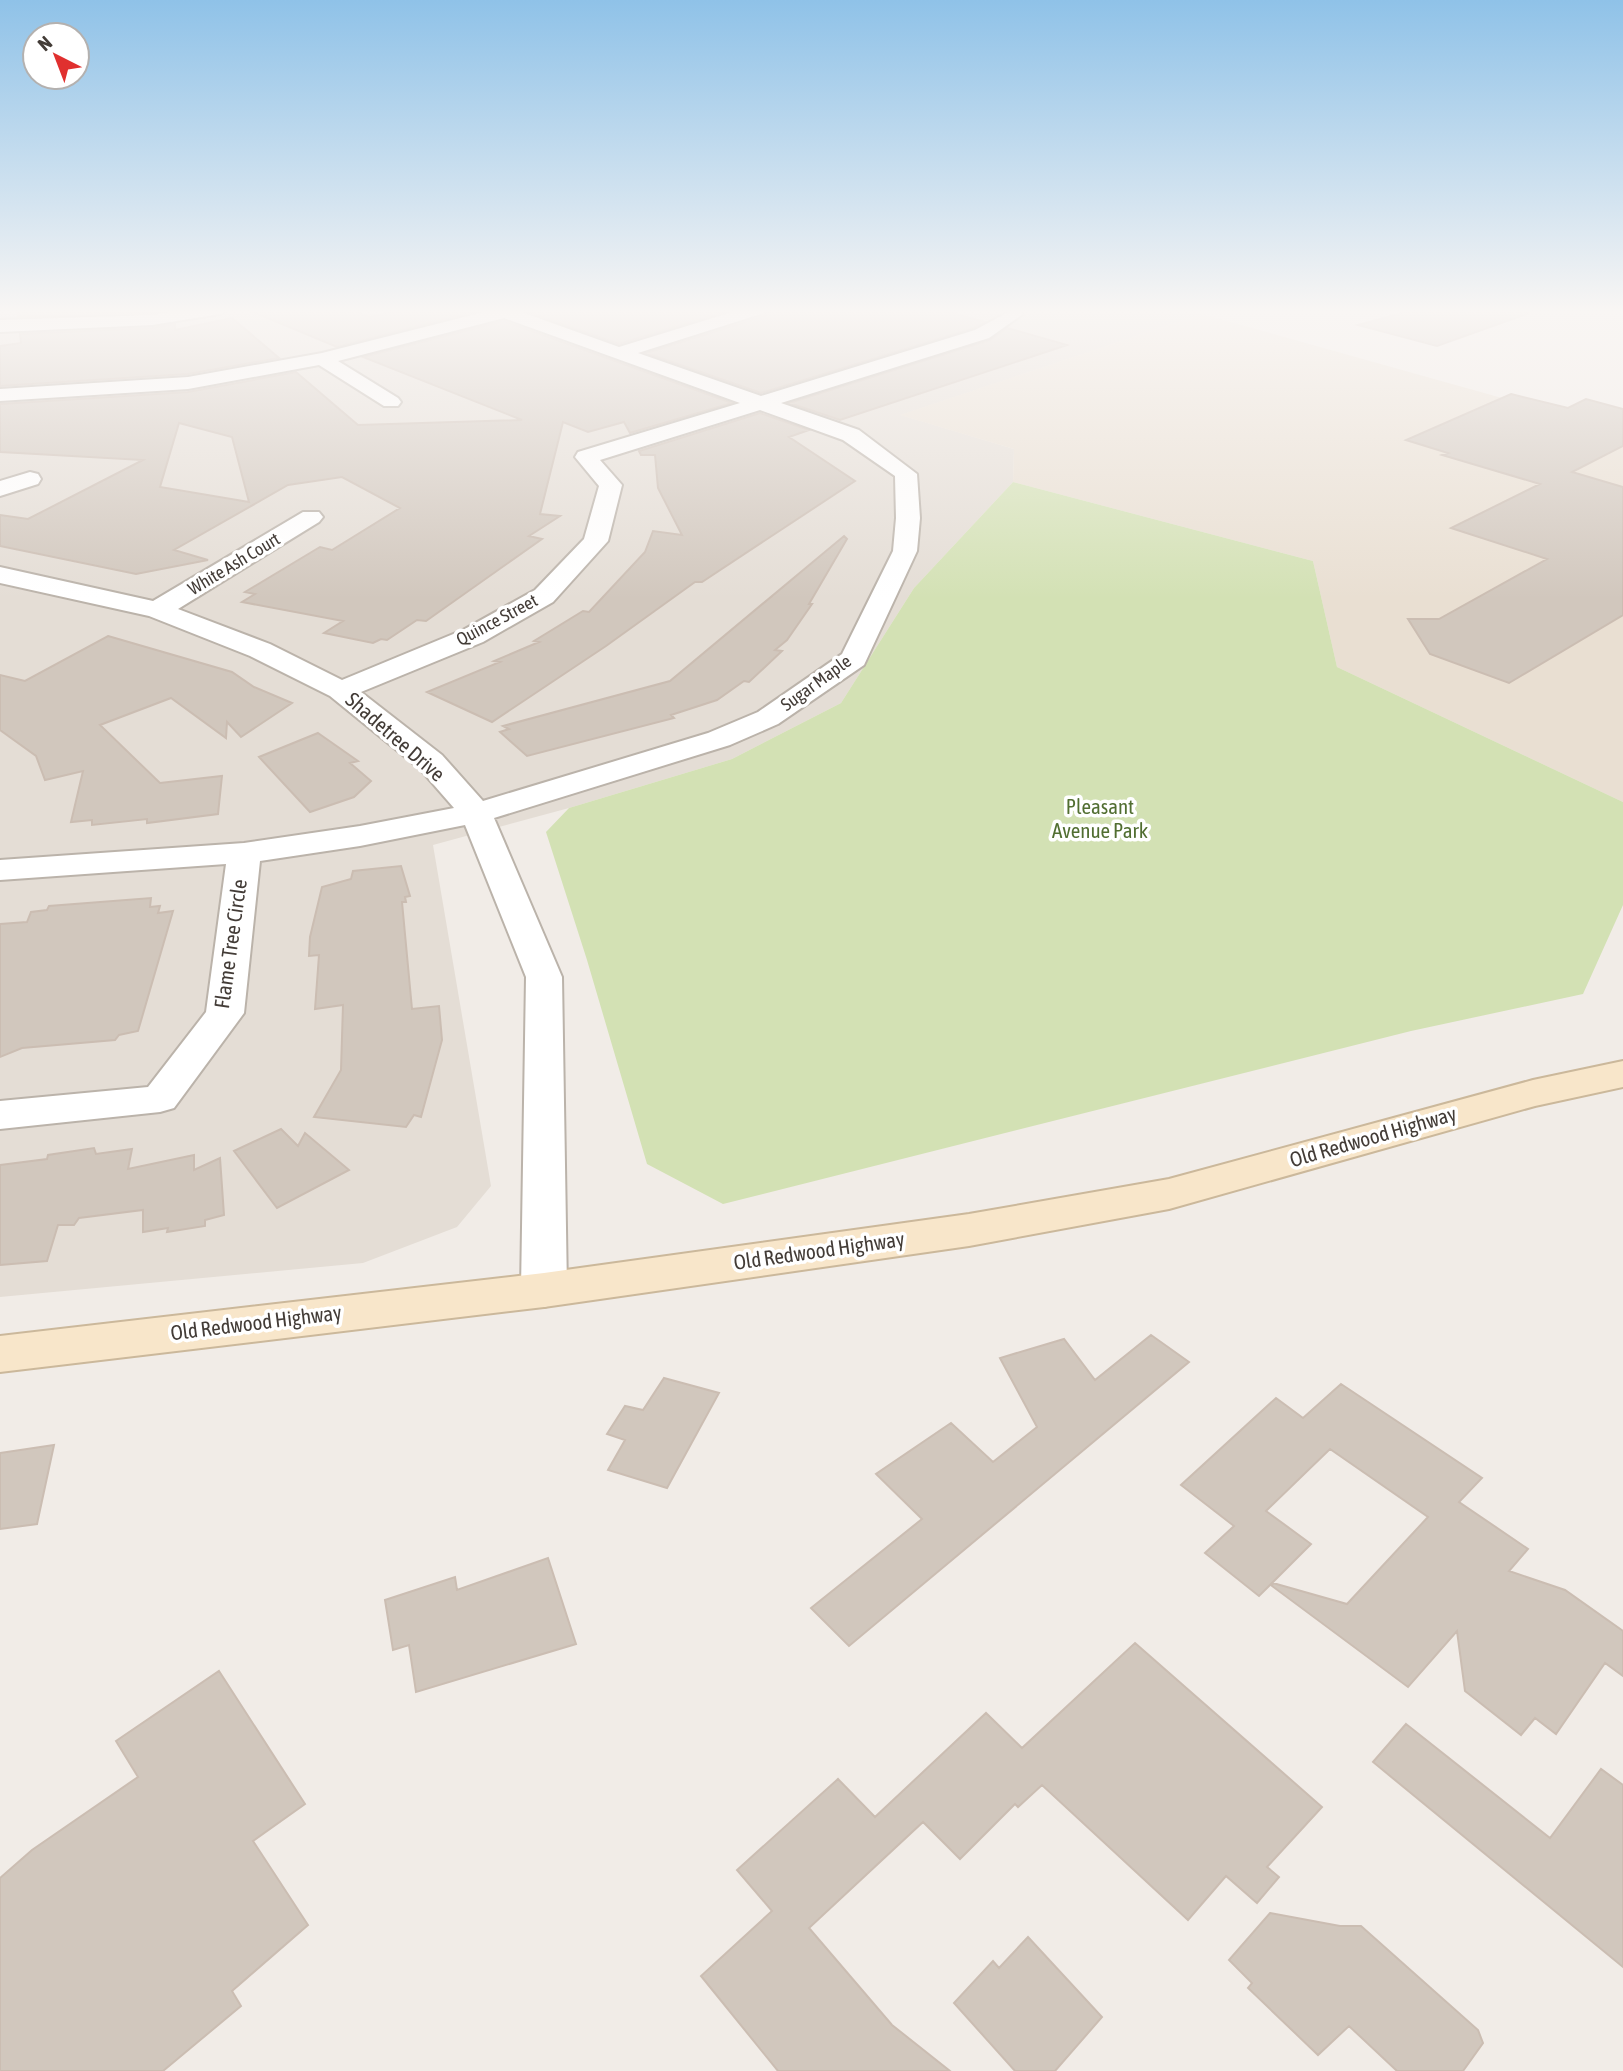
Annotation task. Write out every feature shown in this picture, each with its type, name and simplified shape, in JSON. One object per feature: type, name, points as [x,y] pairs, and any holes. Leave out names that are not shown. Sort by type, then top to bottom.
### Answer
[{"type":"main road","name":"Old Redwood Highway","points":[[0,1354],[544,1290],[969,1230],[1169,1194],[1533,1093],[1623,1074]]},
{"type":"street","name":"Quince Street","points":[[340,690],[473,636],[544,596],[596,541],[611,485],[586,457],[753,406]]},
{"type":"street","name":"Sugar Maple","points":[[244,853],[360,836],[475,813],[719,739],[768,718],[853,659],[905,551],[908,518],[906,474],[850,435],[769,406]]},
{"type":"street","points":[[0,489],[30,479]]},
{"type":"street","name":"White Ash Court","points":[[157,610],[311,517]]},
{"type":"street","name":"Shadetree Drive","points":[[0,575],[157,610],[260,650],[340,690],[431,762],[475,813],[544,977],[544,1290]]},
{"type":"street","name":"Flame Tree Circle","points":[[0,870],[244,853],[225,1013],[160,1099],[0,1115]]},
{"type":"shaded area","points":[[0,406],[929,406],[901,415],[1014,449],[1013,482],[914,588],[841,703],[732,759],[433,845],[491,1186],[457,1227],[363,1263],[0,1297]]},
{"type":"shaded area","points":[[928,406],[1529,406],[1623,432],[1623,802],[1337,667],[1313,561],[1013,482],[1014,449],[900,415]]},
{"type":"green space","name":"Pleasant Avenue Park","points":[[1013,482],[1313,561],[1337,667],[1623,802],[1623,905],[1583,994],[1411,1031],[723,1204],[647,1164],[546,832],[569,808],[732,759],[841,703],[914,588]]},
{"type":"building","points":[[0,406],[335,406],[358,425],[522,420],[486,406],[723,406],[630,433],[624,422],[588,432],[563,422],[540,514],[560,516],[529,536],[542,539],[426,621],[417,620],[387,640],[381,639],[373,643],[324,633],[343,621],[242,602],[255,594],[245,592],[320,547],[332,550],[400,508],[342,477],[288,485],[174,550],[208,560],[136,574],[0,546],[0,515],[28,519],[143,460],[0,452]],"holes":[[[179,423],[232,437],[249,502],[160,487]]]},
{"type":"building","points":[[797,406],[883,406],[840,420]]},
{"type":"building","points":[[1484,406],[1568,408],[1611,406],[1623,409],[1623,446],[1572,472],[1623,487],[1623,615],[1509,683],[1430,654],[1408,619],[1439,619],[1547,559],[1451,528],[1540,484],[1442,455],[1448,453],[1406,440]]},
{"type":"building","points":[[760,413],[809,430],[789,437],[855,481],[702,582],[695,582],[606,646],[492,722],[427,692],[500,662],[494,661],[539,642],[534,641],[583,611],[589,612],[645,552],[653,531],[682,535],[658,488],[655,455],[641,455],[639,451]]},
{"type":"building","points":[[844,536],[847,539],[809,604],[812,604],[787,640],[775,650],[782,651],[749,682],[744,681],[717,700],[671,715],[674,718],[527,756],[500,732],[509,729],[503,726],[670,681]]},
{"type":"building","points":[[108,636],[232,672],[254,687],[292,703],[241,737],[227,722],[226,738],[171,698],[100,725],[160,783],[222,776],[218,814],[147,823],[147,819],[92,825],[92,820],[71,822],[83,771],[45,780],[36,756],[0,730],[0,675],[25,681]]},
{"type":"building","points":[[318,733],[358,761],[350,763],[371,781],[354,797],[310,812],[259,757]]},
{"type":"building","points":[[401,866],[410,896],[405,897],[406,902],[402,902],[412,1009],[439,1006],[442,1040],[421,1117],[414,1115],[406,1127],[314,1117],[341,1070],[343,1005],[315,1009],[319,955],[309,956],[310,937],[322,887],[351,879],[353,871]]},
{"type":"building","points":[[151,898],[150,907],[160,906],[158,913],[173,911],[138,1031],[119,1035],[115,1040],[22,1048],[0,1057],[0,924],[27,922],[31,912],[47,910],[49,906]]},
{"type":"building","points":[[281,1129],[298,1146],[305,1133],[349,1170],[277,1208],[234,1151]]},
{"type":"building","points":[[94,1148],[96,1154],[132,1149],[128,1169],[194,1155],[194,1170],[220,1158],[224,1215],[205,1220],[205,1226],[167,1232],[168,1228],[143,1232],[143,1210],[79,1218],[74,1225],[58,1225],[47,1261],[0,1265],[0,1165],[47,1159],[48,1155]]},
{"type":"building","points":[[1151,1335],[1189,1362],[849,1646],[811,1608],[922,1519],[876,1474],[951,1423],[993,1462],[1037,1427],[1000,1358],[1064,1339],[1095,1380]]},
{"type":"building","points":[[664,1378],[719,1393],[667,1488],[608,1470],[625,1440],[607,1434],[625,1406],[643,1410]]},
{"type":"building","points":[[1341,1384],[1482,1478],[1459,1502],[1528,1549],[1509,1571],[1565,1590],[1623,1631],[1623,1676],[1605,1663],[1556,1734],[1535,1718],[1521,1735],[1465,1691],[1457,1631],[1408,1687],[1272,1586],[1273,1583],[1347,1604],[1428,1517],[1330,1449],[1266,1511],[1311,1544],[1259,1596],[1205,1553],[1234,1526],[1181,1485],[1276,1398],[1303,1418]]},
{"type":"building","points":[[54,1445],[37,1524],[0,1529],[0,1453]]},
{"type":"building","points":[[548,1558],[576,1644],[416,1692],[409,1645],[393,1650],[385,1600],[455,1577],[457,1590]]},
{"type":"building","points":[[1135,1643],[1322,1807],[1267,1867],[1279,1877],[1257,1903],[1226,1876],[1188,1920],[1042,1785],[1018,1807],[1015,1804],[960,1859],[923,1822],[809,1928],[892,2025],[950,2071],[778,2071],[701,1976],[772,1911],[737,1870],[838,1779],[875,1817],[986,1713],[1022,1748]]},
{"type":"building","points":[[219,1671],[305,1804],[253,1841],[308,1925],[232,1991],[241,2006],[163,2071],[0,2071],[0,1878],[32,1850],[138,1777],[116,1741]]},
{"type":"building","points":[[1406,1724],[1550,1838],[1601,1769],[1623,1785],[1623,1967],[1373,1762]]},
{"type":"building","points":[[1270,1913],[1340,1926],[1361,1926],[1478,2030],[1483,2043],[1463,2071],[1397,2071],[1349,2026],[1318,2055],[1248,1988],[1252,1983],[1229,1960]]},
{"type":"building","points":[[1028,1937],[1102,2017],[1055,2071],[1015,2071],[954,2003],[993,1961],[999,1968]]}]
